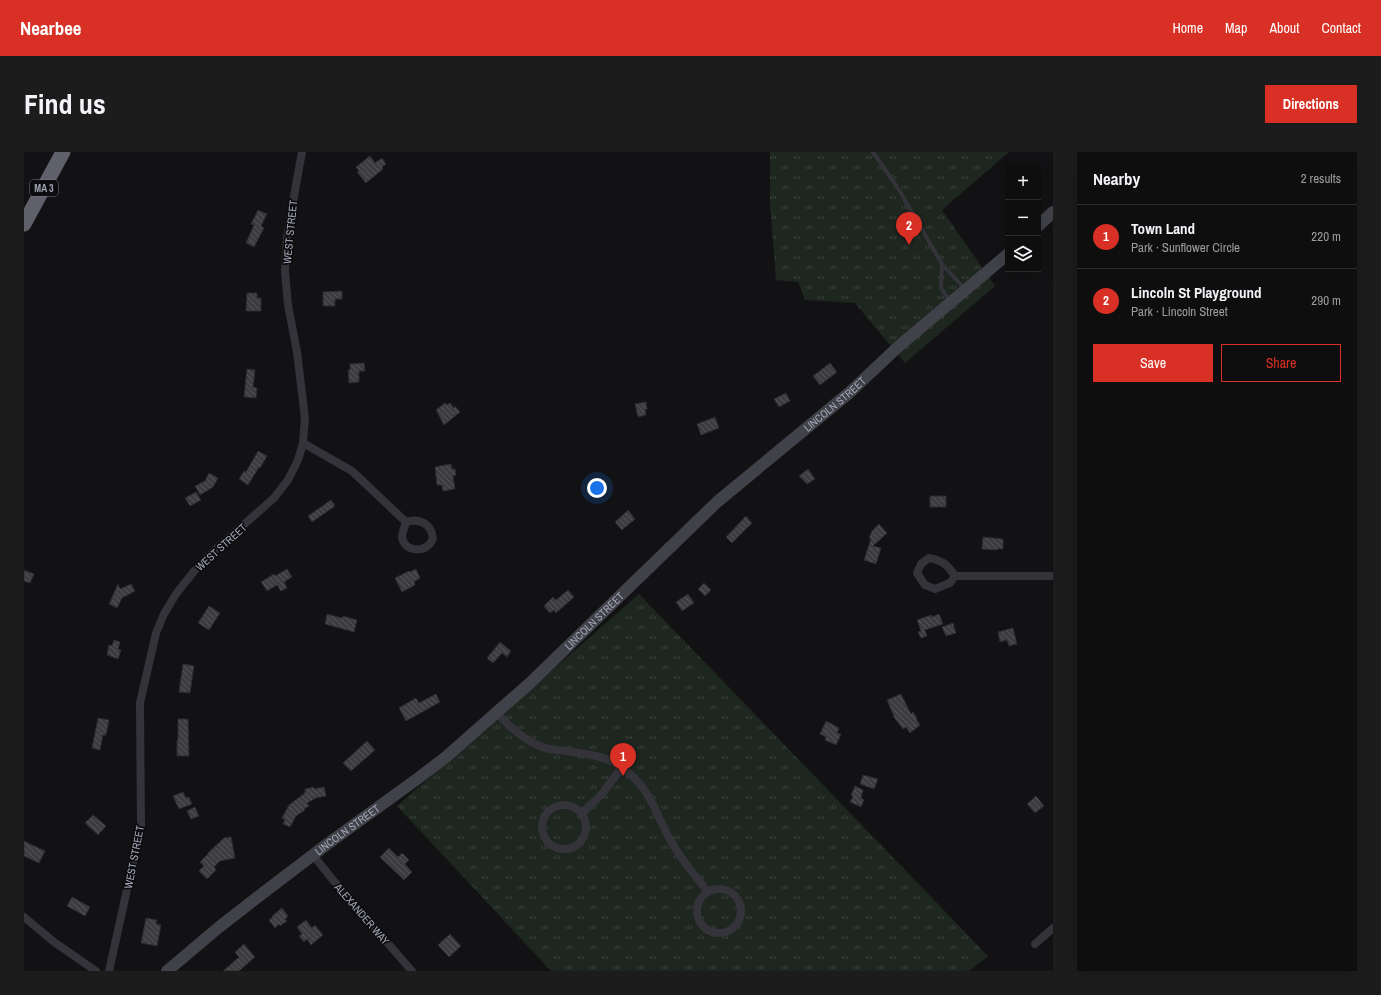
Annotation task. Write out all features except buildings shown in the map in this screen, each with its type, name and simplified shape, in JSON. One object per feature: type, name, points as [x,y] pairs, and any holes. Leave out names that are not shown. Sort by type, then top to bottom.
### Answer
[{"type":"highway","name":"MA 3","points":[[24,224],[63,152]]},
{"type":"main road","points":[[1041,223],[1053,212]]},
{"type":"main road","name":"LINCOLN STREET","points":[[167,971],[218,928],[313,855],[417,780],[446,757],[497,713],[559,655],[717,502],[849,393],[899,346],[1005,257]]},
{"type":"street","name":"WEST STREET","points":[[109,971],[141,826],[140,704],[156,634],[164,614],[176,594],[195,570],[215,550],[274,498],[288,480],[298,460],[303,443],[304,418],[297,352],[288,304],[285,271],[288,238],[302,152]]},
{"type":"street","points":[[303,443],[352,470],[406,522]]},
{"type":"street","points":[[929,558],[940,560],[948,566],[955,576],[950,583],[935,589],[924,585],[916,574],[921,564],[929,558]]},
{"type":"street","points":[[955,576],[1053,576]]},
{"type":"street","points":[[497,713],[507,725],[530,742],[543,748],[598,756],[608,759],[622,767],[636,778],[645,789],[653,803],[681,858],[708,892]]},
{"type":"street","points":[[581,814],[602,794],[622,767]]},
{"type":"street","points":[[570,806],[581,814],[585,821],[586,828],[580,842],[568,849],[560,849],[548,842],[542,829],[543,822],[550,811],[556,807],[570,806]]},
{"type":"street","name":"ALEXANDER WAY","points":[[313,855],[412,971]]},
{"type":"street","points":[[718,889],[725,890],[731,893],[740,904],[740,919],[730,930],[715,932],[708,930],[699,919],[698,905],[701,899],[708,892],[718,889]]},
{"type":"street","points":[[24,918],[54,942],[96,971]]},
{"type":"street","points":[[1035,944],[1053,928]]},
{"type":"lane","points":[[873,152],[899,190],[942,264],[966,290]]},
{"type":"lane","points":[[942,264],[941,288],[951,302]]},
{"type":"green space","points":[[770,152],[1009,152],[942,210],[995,286],[905,363],[855,303],[805,300],[798,282],[776,280],[770,204]]},
{"type":"green space","points":[[639,594],[988,956],[969,971],[551,971],[397,806]]},
{"type":"place","name":"Lincoln St Playground","points":[[909,245]]},
{"type":"place","name":"Town Land","points":[[623,776]]}]
